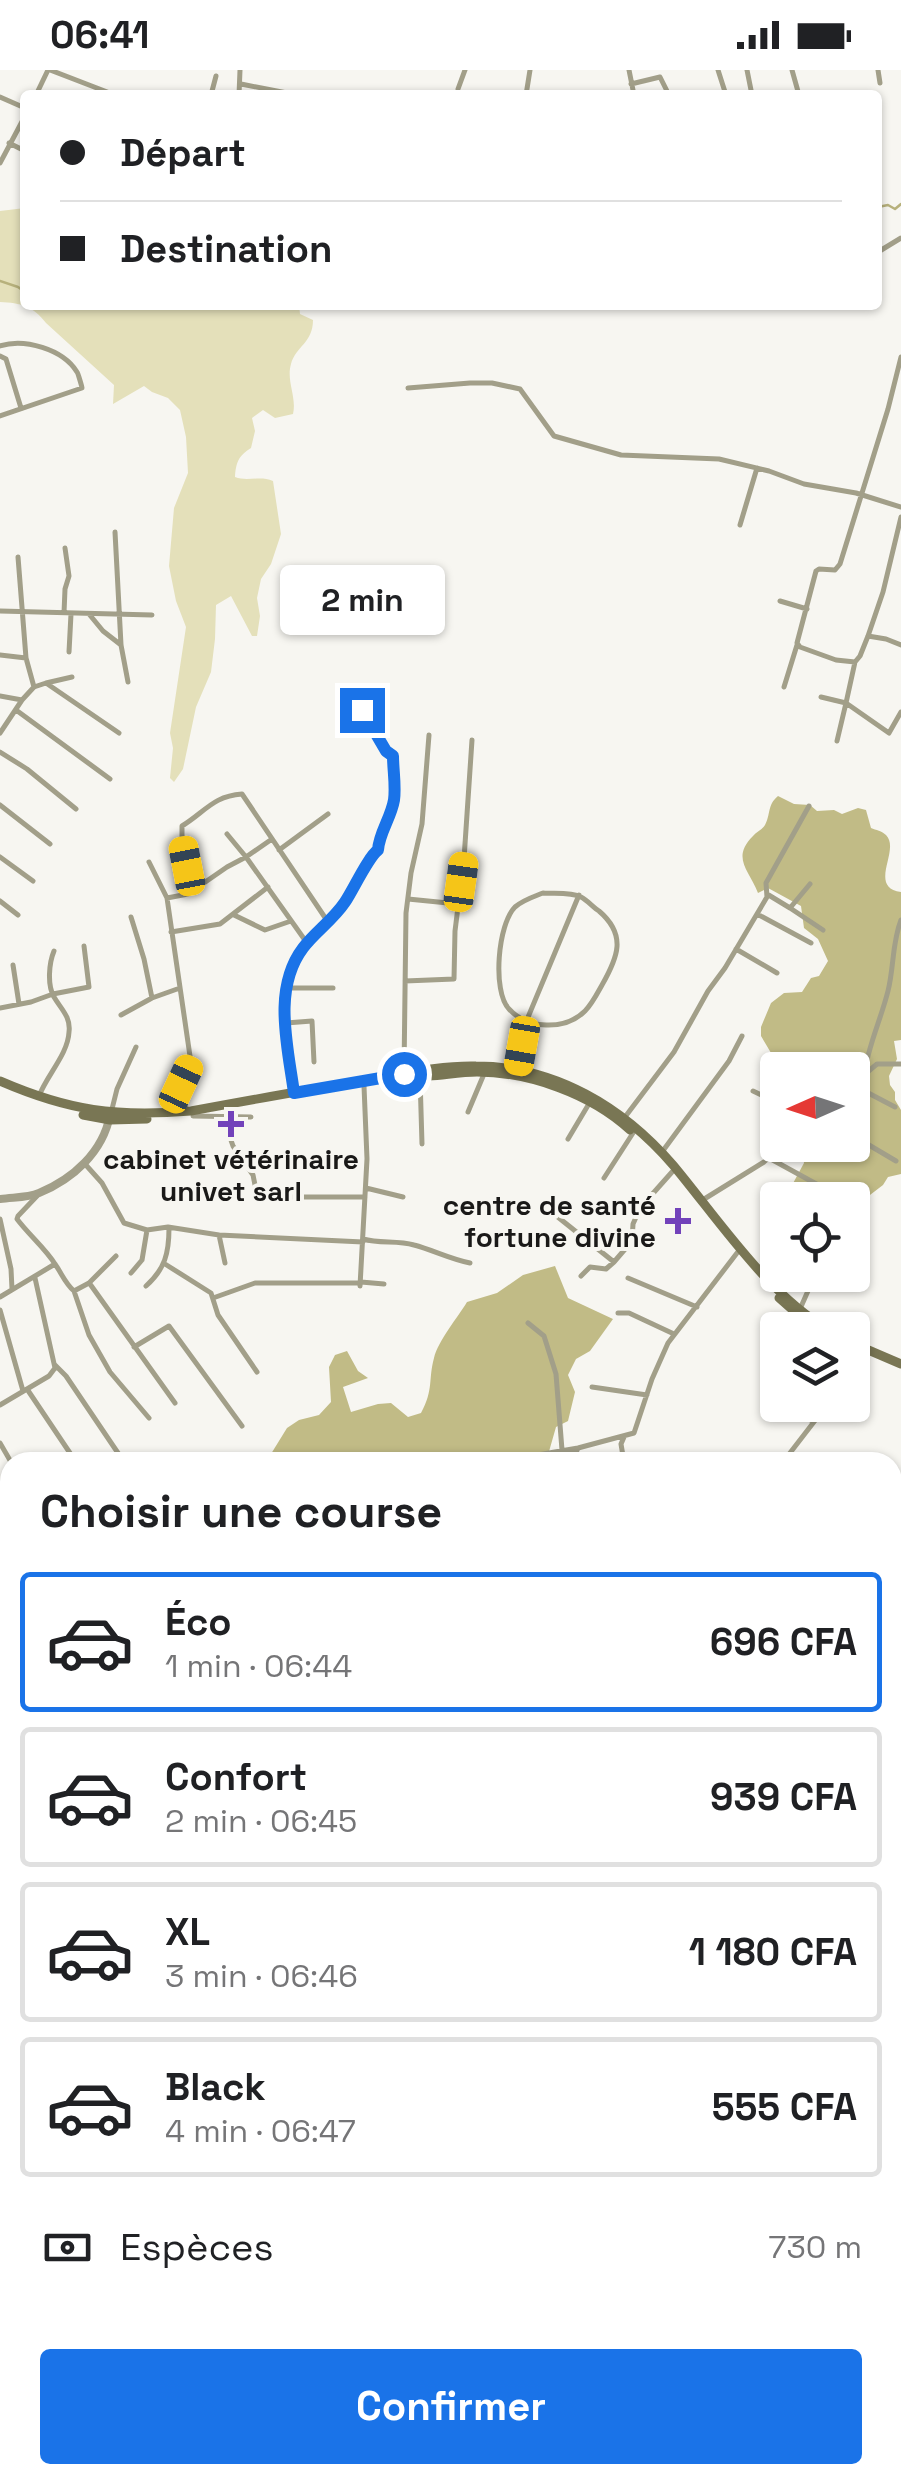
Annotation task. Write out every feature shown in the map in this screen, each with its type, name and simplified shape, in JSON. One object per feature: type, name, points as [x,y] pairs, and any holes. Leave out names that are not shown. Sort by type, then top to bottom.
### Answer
[{"type":"main road","points":[[0,1084],[53,1107],[92,1116],[189,1113],[404,1074],[474,1066],[551,1078],[592,1096],[625,1117],[662,1152],[772,1283],[803,1312]]},
{"type":"main road","points":[[0,1084],[122,1121],[420,1077],[485,1072],[548,1084],[590,1102],[633,1133],[672,1172],[737,1253],[796,1312]]},
{"type":"main road","points":[[870,1355],[901,1367]]},
{"type":"street","points":[[49,70],[102,90]]},
{"type":"street","points":[[239,90],[240,70]]},
{"type":"street","points":[[458,89],[465,70]]},
{"type":"street","points":[[629,70],[633,90]]},
{"type":"street","points":[[878,70],[880,83]]},
{"type":"street","points":[[213,90],[216,76]]},
{"type":"street","points":[[632,84],[660,77],[666,90]]},
{"type":"street","points":[[240,84],[272,90]]},
{"type":"street","points":[[0,163],[20,124]]},
{"type":"street","points":[[8,143],[20,149]]},
{"type":"street","points":[[0,346],[30,342],[68,362],[77,372],[82,388],[0,416]]},
{"type":"street","points":[[784,686],[816,571],[835,570],[840,564],[901,358]]},
{"type":"street","points":[[2,359],[21,408]]},
{"type":"street","points":[[408,388],[470,382],[520,389],[554,436],[621,455],[720,459],[901,507]]},
{"type":"street","points":[[740,525],[756,468]]},
{"type":"street","points":[[837,741],[854,662],[860,656],[883,592],[901,517]]},
{"type":"street","points":[[114,532],[128,682]]},
{"type":"street","points":[[65,548],[69,652]]},
{"type":"street","points":[[18,557],[26,658],[34,686]]},
{"type":"street","points":[[780,601],[807,609]]},
{"type":"street","points":[[0,611],[152,615]]},
{"type":"street","points":[[89,614],[122,645]]},
{"type":"street","points":[[868,636],[901,645]]},
{"type":"street","points":[[797,646],[854,662]]},
{"type":"street","points":[[0,655],[26,658]]},
{"type":"street","points":[[0,733],[34,686],[72,677]]},
{"type":"street","points":[[46,683],[119,733]]},
{"type":"street","points":[[0,696],[22,700]]},
{"type":"street","points":[[821,697],[846,703],[889,733],[901,712]]},
{"type":"street","points":[[16,710],[110,779]]},
{"type":"street","points":[[294,1093],[286,988],[297,957],[344,904],[378,850],[394,798],[393,756],[386,751],[362,710]]},
{"type":"street","points":[[404,1074],[405,928],[422,824],[429,735]]},
{"type":"street","points":[[405,982],[454,979],[472,740]]},
{"type":"street","points":[[0,752],[76,809]]},
{"type":"street","points":[[192,892],[182,826],[217,799],[242,794],[328,922]]},
{"type":"street","points":[[0,805],[50,844]]},
{"type":"street","points":[[625,1117],[674,1052],[757,914],[767,894],[766,883],[810,806]]},
{"type":"street","points":[[279,850],[328,814]]},
{"type":"street","points":[[227,834],[307,943]]},
{"type":"street","points":[[167,898],[192,892],[272,839]]},
{"type":"street","points":[[0,857],[33,881]]},
{"type":"street","points":[[149,862],[167,898],[191,1063],[181,1084],[189,1113],[251,1117]]},
{"type":"street","points":[[790,908],[810,884]]},
{"type":"street","points":[[171,932],[220,924],[268,887]]},
{"type":"street","points":[[542,893],[579,895],[614,926],[617,951],[611,969],[582,1015],[561,1024],[526,1022],[504,1005],[498,982],[504,932],[513,909],[542,893]]},
{"type":"street","points":[[767,894],[823,930]]},
{"type":"street","points":[[518,1070],[526,1022],[579,895]]},
{"type":"street","points":[[408,899],[458,904]]},
{"type":"street","points":[[0,901],[18,914]]},
{"type":"street","points":[[757,914],[811,943]]},
{"type":"street","points":[[234,915],[265,930],[292,921]]},
{"type":"street","points":[[131,917],[152,998]]},
{"type":"street","points":[[868,1052],[888,991],[901,920]]},
{"type":"street","points":[[0,1008],[89,988],[84,946]]},
{"type":"street","points":[[736,949],[777,972]]},
{"type":"street","points":[[39,1096],[69,1036],[70,1023],[53,994],[50,962],[54,951]]},
{"type":"street","points":[[14,965],[20,1004]]},
{"type":"street","points":[[121,1015],[180,988]]},
{"type":"street","points":[[286,988],[333,988]]},
{"type":"street","points":[[286,1023],[312,1021],[314,1062]]},
{"type":"street","points":[[662,1152],[742,1036]]},
{"type":"street","points":[[0,1199],[38,1193],[70,1177],[85,1164],[102,1135],[136,1046]]},
{"type":"street","points":[[870,1070],[877,1064],[901,1064]]},
{"type":"street","points":[[468,1112],[485,1072]]},
{"type":"street","points":[[420,1077],[422,1144]]},
{"type":"street","points":[[360,1283],[366,1188],[364,1086]]},
{"type":"street","points":[[752,1091],[760,1095]]},
{"type":"street","points":[[870,1094],[895,1106]]},
{"type":"street","points":[[568,1139],[590,1102]]},
{"type":"street","points":[[92,1116],[102,1135]]},
{"type":"street","points":[[223,1117],[233,1146],[251,1171],[256,1190],[263,1195],[365,1197]]},
{"type":"street","points":[[102,1135],[122,1121]]},
{"type":"street","points":[[604,1178],[633,1133]]},
{"type":"street","points":[[870,1146],[896,1161]]},
{"type":"street","points":[[702,1200],[763,1162]]},
{"type":"street","points":[[776,1162],[813,1182]]},
{"type":"street","points":[[85,1164],[102,1183],[124,1223],[147,1230],[168,1228],[220,1236],[411,1244],[470,1263]]},
{"type":"street","points":[[581,1276],[590,1266],[606,1269],[614,1262],[632,1241],[632,1224],[640,1208],[672,1172]]},
{"type":"street","points":[[366,1188],[404,1198]]},
{"type":"street","points":[[38,1193],[17,1219],[56,1264],[62,1279],[74,1292],[89,1335],[110,1372],[150,1418]]},
{"type":"street","points":[[544,1206],[614,1262]]},
{"type":"street","points":[[0,1220],[12,1289]]},
{"type":"street","points":[[146,1286],[164,1264],[168,1228]]},
{"type":"street","points":[[131,1273],[142,1260],[147,1230]]},
{"type":"street","points":[[220,1236],[225,1263]]},
{"type":"street","points":[[551,1452],[634,1433],[674,1334],[737,1253]]},
{"type":"street","points":[[74,1292],[116,1256]]},
{"type":"street","points":[[0,1297],[56,1264]]},
{"type":"street","points":[[164,1264],[208,1290],[218,1315],[257,1372]]},
{"type":"street","points":[[35,1278],[55,1365],[117,1452]]},
{"type":"street","points":[[628,1278],[696,1306]]},
{"type":"street","points":[[89,1283],[175,1403]]},
{"type":"street","points":[[214,1298],[256,1283],[384,1284]]},
{"type":"street","points":[[800,1308],[807,1292]]},
{"type":"street","points":[[0,1310],[25,1390],[69,1452]]},
{"type":"street","points":[[618,1313],[630,1314],[674,1334]]},
{"type":"street","points":[[528,1323],[544,1336],[556,1374],[562,1450]]},
{"type":"street","points":[[134,1347],[170,1326],[242,1426]]},
{"type":"street","points":[[0,1405],[49,1376],[55,1365]]},
{"type":"street","points":[[592,1387],[647,1395]]},
{"type":"street","points":[[790,1452],[811,1422]]},
{"type":"street","points":[[622,1452],[624,1436]]},
{"type":"street","points":[[576,1452],[578,1448]]},
{"type":"shaded area","points":[[20,209],[20,305],[0,302],[0,211]]},
{"type":"shaded area","points":[[32,310],[300,310],[313,320],[310,334],[291,364],[293,414],[275,418],[263,410],[252,418],[255,431],[251,448],[240,457],[236,468],[235,477],[273,481],[281,534],[271,564],[261,579],[257,636],[252,636],[231,596],[216,605],[211,672],[196,707],[183,769],[174,782],[170,778],[170,733],[186,627],[169,566],[174,508],[188,473],[180,410],[168,398],[144,386],[113,404],[114,385]]},
{"type":"shaded area","points":[[778,796],[794,804],[810,805],[817,811],[834,810],[842,814],[858,808],[866,810],[871,828],[890,842],[886,883],[901,892],[901,1040],[894,1041],[897,1059],[889,1076],[901,1110],[901,1174],[888,1177],[870,1195],[870,1182],[794,1182],[804,1162],[870,1162],[870,1052],[770,1052],[761,1036],[771,1003],[784,993],[802,992],[828,961],[818,939],[804,928],[801,906],[768,888],[758,893],[744,864],[743,851],[765,825]]},
{"type":"shaded area","points":[[555,1266],[568,1298],[613,1319],[590,1351],[576,1359],[568,1375],[575,1392],[568,1421],[556,1427],[549,1452],[272,1452],[287,1428],[319,1415],[331,1402],[329,1367],[335,1355],[347,1351],[358,1371],[368,1378],[343,1387],[351,1412],[391,1403],[408,1417],[421,1413],[428,1397],[436,1351],[467,1302],[497,1293],[523,1275]]},
{"type":"waterway","points":[[882,206],[895,209],[901,204]]},
{"type":"waterway","points":[[0,281],[20,288]]},
{"type":"place","name":"cabinet vétérinaire univet sarl","points":[[231,1124]]},
{"type":"place","name":"centre de santé fortune divine","points":[[678,1221]]},
{"type":"route","points":[[362,710],[386,751],[393,756],[394,798],[378,850],[372,854],[366,870],[338,912],[297,957],[286,988],[288,1059],[294,1093],[404,1074]]}]
